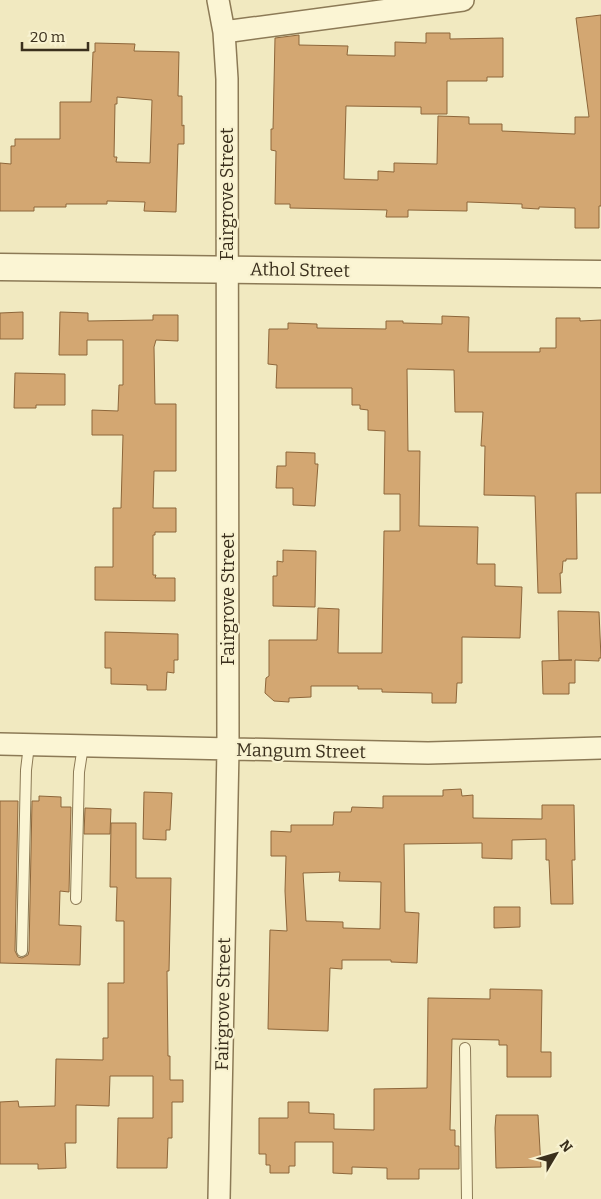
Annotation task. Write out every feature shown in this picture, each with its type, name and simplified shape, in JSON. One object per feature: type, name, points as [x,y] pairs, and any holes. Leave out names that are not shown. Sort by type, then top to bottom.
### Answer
[{"type":"street","name":"Fairgrove Street","points":[[218,0],[224,32],[227,79],[228,749],[219,1199]]},
{"type":"street","points":[[224,32],[463,0]]},
{"type":"street","name":"Athol Street","points":[[0,266],[601,274]]},
{"type":"street","name":"Mangum Street","points":[[0,744],[428,753],[601,748]]},
{"type":"lane","points":[[22,951],[26,770],[30,744]]},
{"type":"lane","points":[[76,899],[79,772],[83,746]]},
{"type":"lane","points":[[465,1048],[467,1199]]},
{"type":"building","points":[[601,15],[601,206],[599,206],[599,228],[575,228],[575,208],[522,208],[522,204],[467,202],[467,211],[408,210],[408,217],[386,217],[387,210],[290,208],[290,204],[275,204],[276,151],[271,150],[271,129],[273,129],[275,38],[299,35],[299,45],[348,46],[347,55],[395,56],[395,42],[426,43],[426,33],[450,33],[450,39],[503,38],[503,77],[487,77],[487,81],[447,81],[447,114],[421,114],[421,107],[346,106],[344,179],[378,180],[378,171],[394,172],[394,163],[437,164],[438,116],[469,117],[469,124],[502,124],[502,131],[575,134],[575,117],[589,117],[576,18]]},
{"type":"building","points":[[95,43],[135,44],[134,51],[179,52],[178,96],[182,96],[184,144],[178,144],[176,212],[144,211],[145,202],[107,201],[107,204],[66,204],[66,207],[34,207],[34,211],[0,211],[0,163],[11,164],[11,146],[15,146],[15,139],[60,139],[60,102],[91,102],[93,52],[95,52]],"holes":[[[117,97],[152,100],[150,163],[116,162],[117,157],[114,157],[115,104],[117,104]]]},
{"type":"building","points":[[23,312],[23,339],[0,339],[0,313]]},
{"type":"building","points":[[60,312],[88,313],[88,321],[153,320],[153,315],[178,315],[178,341],[156,340],[154,347],[155,404],[176,404],[176,471],[154,471],[153,508],[176,508],[176,532],[155,532],[155,535],[153,535],[153,575],[156,575],[155,578],[175,578],[175,601],[95,600],[95,567],[113,567],[113,508],[121,508],[123,435],[92,435],[92,410],[118,411],[119,385],[123,385],[123,340],[87,340],[87,355],[59,355]]},
{"type":"building","points":[[442,316],[469,317],[468,352],[540,352],[540,348],[556,348],[556,318],[580,318],[580,321],[601,320],[601,493],[576,493],[577,559],[566,559],[566,561],[563,561],[562,573],[560,573],[561,593],[538,593],[535,496],[484,495],[485,446],[481,446],[483,412],[455,412],[454,370],[407,369],[408,451],[420,451],[419,526],[478,527],[477,564],[495,564],[495,586],[522,587],[520,638],[462,637],[462,683],[457,683],[456,703],[432,703],[432,693],[382,692],[382,689],[358,689],[358,686],[311,686],[311,697],[289,698],[289,702],[274,701],[265,693],[266,678],[269,676],[269,640],[317,640],[318,608],[339,609],[338,653],[382,653],[384,531],[400,531],[400,494],[384,494],[385,431],[368,430],[368,410],[360,409],[360,405],[352,405],[352,388],[276,388],[277,365],[268,364],[269,329],[288,329],[288,323],[317,324],[317,328],[386,329],[386,321],[442,324]]},
{"type":"building","points":[[15,373],[65,374],[65,405],[36,405],[36,408],[14,408]]},
{"type":"building","points":[[286,452],[315,453],[315,464],[318,464],[315,506],[293,505],[293,488],[276,488],[277,466],[286,466]]},
{"type":"building","points":[[283,550],[316,551],[315,607],[273,606],[273,576],[277,576],[277,561],[283,562]]},
{"type":"building","points":[[558,611],[599,612],[601,658],[599,658],[599,661],[575,660],[575,683],[569,683],[569,694],[543,694],[542,661],[572,660],[559,660]]},
{"type":"building","points":[[105,632],[178,634],[178,660],[174,660],[174,673],[167,672],[166,690],[147,690],[147,685],[111,684],[111,668],[105,668]]},
{"type":"building","points":[[461,789],[462,796],[473,795],[473,818],[542,819],[542,805],[574,805],[575,860],[572,860],[573,904],[551,904],[549,860],[546,860],[546,839],[512,840],[512,859],[482,858],[482,843],[404,844],[405,912],[419,913],[417,963],[391,962],[391,960],[342,960],[342,969],[330,968],[328,1031],[268,1029],[270,930],[287,931],[286,856],[271,856],[271,831],[291,832],[291,825],[333,825],[334,812],[351,812],[352,807],[383,808],[383,796],[443,796],[443,790]],"holes":[[[340,872],[339,881],[381,882],[380,929],[343,928],[343,922],[306,921],[303,873]]]},
{"type":"building","points":[[144,792],[172,793],[170,830],[166,830],[166,840],[143,839]]},
{"type":"building","points":[[39,796],[61,797],[61,807],[71,807],[69,892],[60,891],[59,925],[81,926],[80,965],[0,963],[0,801],[18,801],[15,951],[18,957],[22,958],[28,955],[29,951],[32,801],[39,801]]},
{"type":"building","points":[[85,808],[111,809],[110,834],[84,834]]},
{"type":"building","points":[[111,823],[136,823],[136,878],[171,878],[169,971],[167,971],[168,1056],[170,1056],[170,1080],[183,1080],[183,1102],[172,1102],[172,1138],[168,1138],[167,1168],[117,1168],[118,1118],[153,1118],[153,1076],[110,1076],[109,1106],[76,1105],[76,1143],[65,1143],[66,1168],[38,1169],[38,1164],[0,1164],[0,1102],[18,1101],[19,1107],[55,1106],[56,1059],[103,1060],[103,1038],[108,1038],[108,983],[124,983],[124,921],[116,921],[117,887],[110,887]]},
{"type":"building","points":[[494,907],[520,907],[520,927],[494,928]]},
{"type":"building","points":[[490,989],[542,990],[541,1052],[551,1052],[551,1077],[507,1077],[507,1045],[499,1045],[499,1040],[452,1039],[450,1130],[455,1130],[455,1146],[459,1146],[459,1169],[419,1169],[419,1179],[387,1179],[387,1168],[352,1167],[352,1174],[333,1173],[333,1142],[295,1142],[295,1166],[289,1166],[289,1173],[270,1173],[270,1165],[266,1165],[266,1154],[259,1154],[259,1118],[288,1118],[288,1102],[309,1102],[309,1113],[334,1114],[334,1129],[374,1130],[374,1089],[427,1088],[428,998],[490,999]]},
{"type":"building","points":[[496,1115],[538,1115],[541,1167],[496,1168]]}]
